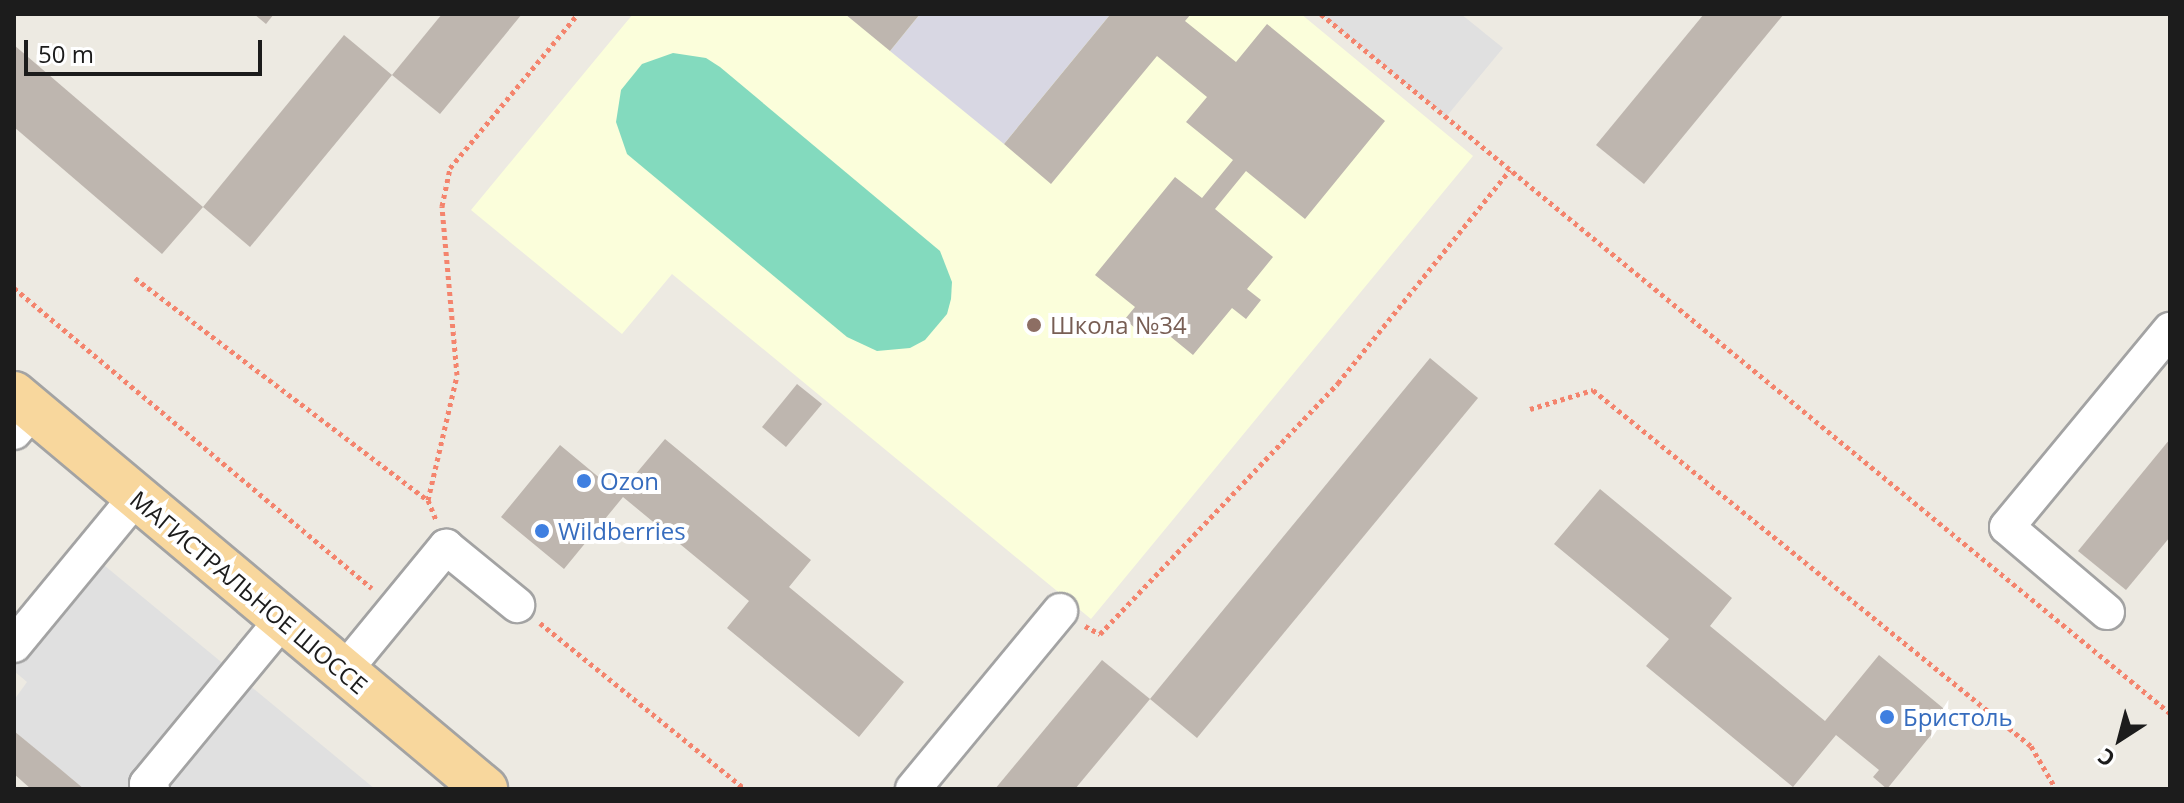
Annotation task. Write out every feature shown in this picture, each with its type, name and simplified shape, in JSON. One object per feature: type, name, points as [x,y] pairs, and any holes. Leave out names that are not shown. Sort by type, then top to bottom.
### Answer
[{"type":"main road","name":"МАГИСТРАЛЬНОЕ ШОССЕ","points":[[20,412],[136,497],[485,789]]},
{"type":"lane","points":[[2107,612],[2007,527],[2170,330]]},
{"type":"lane","points":[[14,645],[136,497]]},
{"type":"lane","points":[[344,671],[446,547],[517,605]]},
{"type":"lane","points":[[913,789],[1060,611]]},
{"type":"lane","points":[[152,789],[147,784],[283,619]]},
{"type":"path","points":[[428,500],[457,375],[442,206],[450,168],[578,14]]},
{"type":"path","points":[[1321,14],[2170,713]]},
{"type":"path","points":[[1060,611],[1100,634],[1338,383],[1510,170]]},
{"type":"path","points":[[135,278],[428,500],[446,547]]},
{"type":"path","points":[[14,288],[396,608]]},
{"type":"path","points":[[1530,409],[1593,390],[2031,746],[2056,789]]},
{"type":"path","points":[[517,605],[745,789]]},
{"type":"shaded area","name":"Школа №34","points":[[633,14],[1301,14],[1473,156],[1091,619],[672,274],[622,334],[471,210]]},
{"type":"shaded area","points":[[920,14],[1109,16],[1004,144],[890,51]]},
{"type":"shaded area","points":[[1321,14],[1461,14],[1503,48],[1446,117]]},
{"type":"shaded area","points":[[99,561],[375,789],[84,789],[14,731],[14,700],[27,682],[14,671],[14,662]]},
{"type":"green space","points":[[673,53],[706,58],[720,67],[940,251],[952,282],[951,299],[947,314],[925,340],[910,348],[877,351],[847,337],[627,154],[616,122],[621,90],[642,64]]},
{"type":"building","points":[[254,14],[274,14],[266,24]]},
{"type":"building","points":[[442,14],[522,14],[440,114],[392,75]]},
{"type":"building","points":[[845,14],[920,14],[890,51]]},
{"type":"building","points":[[1107,14],[1191,14],[1185,21],[1236,62],[1267,24],[1385,121],[1305,219],[1246,171],[1215,209],[1273,257],[1247,289],[1261,300],[1246,319],[1232,308],[1193,355],[1149,319],[1139,332],[1125,319],[1135,307],[1095,275],[1175,177],[1202,198],[1233,160],[1186,122],[1207,97],[1157,56],[1051,184],[1004,144],[1109,16]]},
{"type":"building","points":[[1704,14],[1784,14],[1644,184],[1596,145]]},
{"type":"building","points":[[344,35],[392,75],[250,247],[203,207]]},
{"type":"building","points":[[14,45],[203,207],[162,254],[14,127]]},
{"type":"building","points":[[1430,358],[1478,398],[1197,738],[1150,699]]},
{"type":"building","points":[[797,384],[822,404],[786,447],[762,427]]},
{"type":"building","points":[[665,439],[811,560],[789,587],[904,682],[859,737],[727,628],[749,601],[623,497],[564,569],[501,517],[560,445],[619,494]]},
{"type":"building","points":[[2170,439],[2170,537],[2126,590],[2078,551]]},
{"type":"building","points":[[1600,489],[1732,598],[1710,626],[1825,721],[1879,655],[1949,713],[1887,789],[1873,777],[1879,770],[1836,735],[1793,787],[1646,666],[1669,639],[1554,544]]},
{"type":"building","points":[[1102,660],[1150,699],[1075,789],[995,789]]},
{"type":"building","points":[[14,731],[84,789],[31,789],[14,774]]},
{"type":"place","name":"Школа №34","points":[[1034,325]]},
{"type":"place","name":"Ozon","points":[[584,481]]},
{"type":"place","name":"Wildberries","points":[[542,531]]},
{"type":"place","name":"Бристоль","points":[[1887,717]]}]
